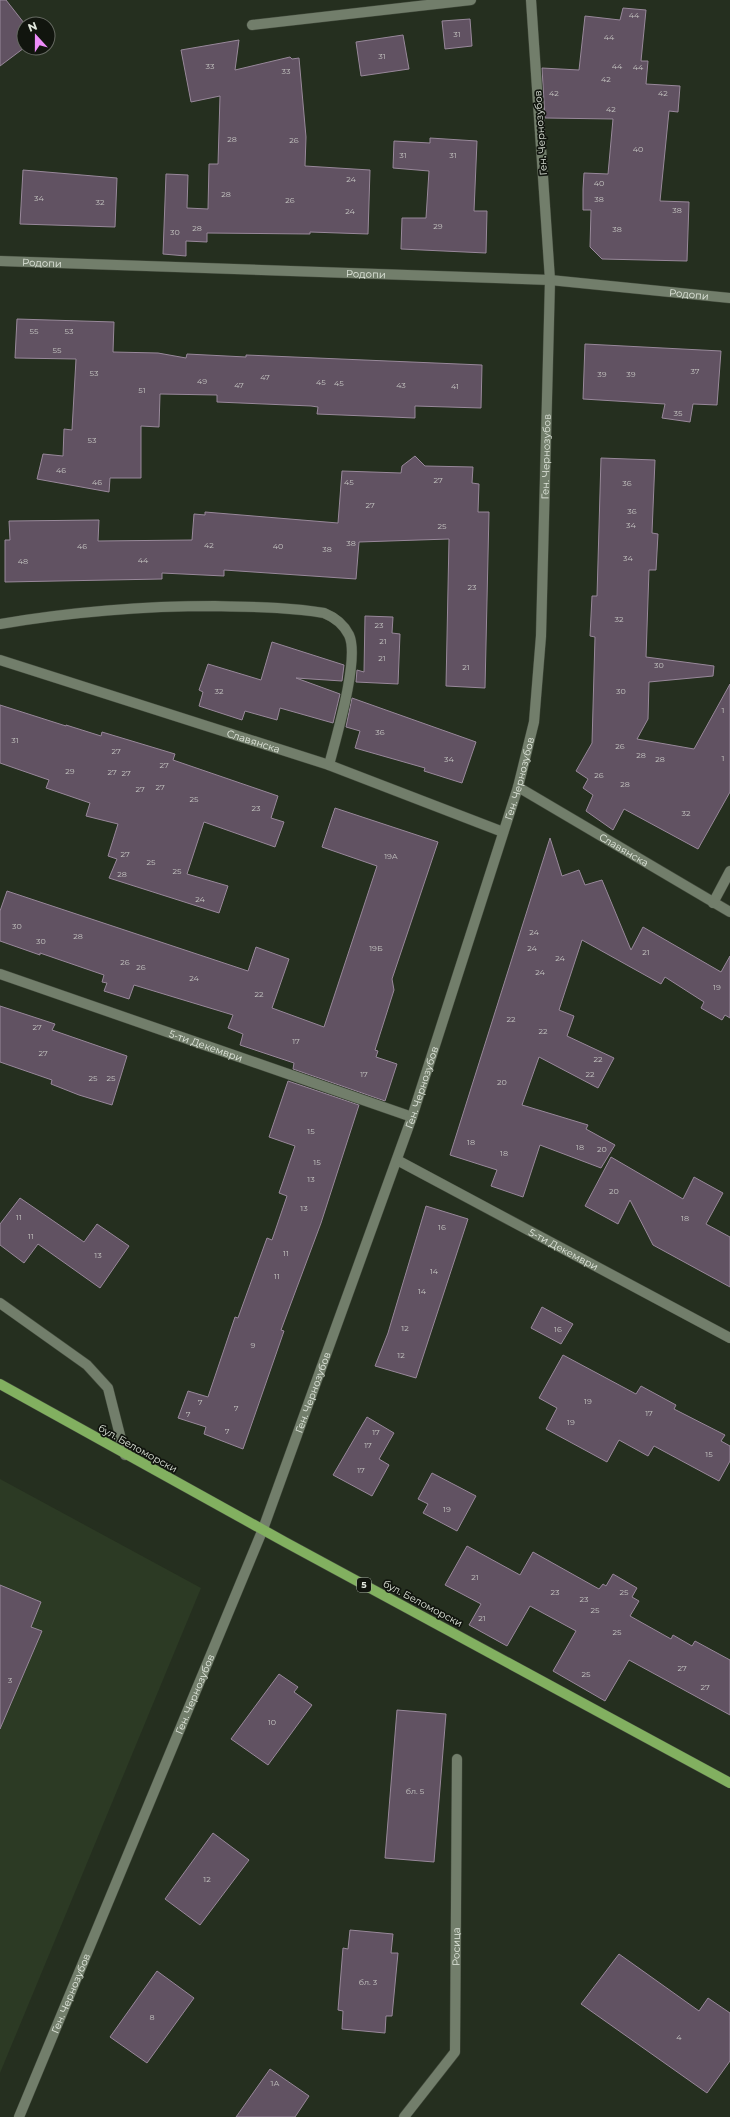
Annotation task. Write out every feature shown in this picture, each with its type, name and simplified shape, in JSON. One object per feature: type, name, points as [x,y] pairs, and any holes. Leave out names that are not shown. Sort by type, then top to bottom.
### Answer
[{"type":"main road","name":"бул. Беломорски","points":[[0,1384],[125,1454],[730,1783]]},
{"type":"street","points":[[252,25],[471,0]]},
{"type":"street","name":"Ген. Чернозубов","points":[[19,2117],[263,1529],[412,1117],[518,788],[534,722],[541,636],[550,280],[531,0]]},
{"type":"street","name":"Родопи","points":[[0,261],[550,280],[730,298]]},
{"type":"street","points":[[0,624],[40,617],[161,606],[243,606],[324,612],[333,616],[344,628],[349,635],[352,647],[345,703],[329,765]]},
{"type":"street","name":"Славянска","points":[[0,660],[329,765],[503,832]]},
{"type":"street","name":"Славянска","points":[[518,788],[730,912]]},
{"type":"street","points":[[713,903],[730,871]]},
{"type":"street","name":"5-ти Декември","points":[[0,974],[412,1117]]},
{"type":"street","name":"5-ти Декември","points":[[397,1160],[730,1338]]},
{"type":"street","points":[[0,1303],[87,1365],[108,1388],[125,1454]]},
{"type":"street","name":"Росица","points":[[404,2117],[455,2052],[457,1758]]},
{"type":"shaded area","points":[[0,1479],[201,1588],[0,2073]]},
{"type":"building","points":[[0,0],[6,0],[19,16],[16,16],[16,54],[0,66]]},
{"type":"building","points":[[623,8],[646,10],[641,61],[648,61],[646,84],[680,86],[678,112],[669,111],[660,201],[689,202],[687,261],[602,259],[590,247],[591,210],[583,210],[584,173],[608,174],[613,119],[545,118],[542,68],[579,70],[585,16],[620,20]]},
{"type":"building","points":[[470,19],[472,46],[445,49],[442,21]]},
{"type":"building","points":[[403,35],[409,69],[361,76],[356,42]]},
{"type":"building","points":[[239,40],[235,70],[290,57],[292,59],[299,58],[306,137],[305,166],[370,170],[368,234],[310,232],[310,234],[207,233],[207,242],[186,241],[186,256],[163,254],[166,174],[188,175],[187,208],[208,209],[209,164],[218,164],[220,96],[191,102],[181,50]]},
{"type":"building","points":[[430,138],[477,141],[474,211],[487,211],[486,253],[401,249],[402,218],[426,218],[429,171],[393,168],[394,141],[430,143]]},
{"type":"building","points":[[23,170],[117,178],[115,227],[20,224]]},
{"type":"building","points":[[17,319],[114,322],[113,352],[158,353],[186,358],[187,354],[246,357],[246,355],[482,365],[481,408],[415,406],[415,418],[317,414],[318,407],[311,406],[217,402],[217,395],[160,394],[159,427],[141,426],[141,478],[110,478],[109,492],[37,479],[43,454],[63,456],[64,429],[72,430],[76,359],[15,358]]},
{"type":"building","points":[[585,344],[721,351],[717,405],[693,404],[690,422],[662,418],[665,404],[583,399]]},
{"type":"building","points":[[415,456],[425,466],[473,467],[472,483],[479,484],[478,512],[489,512],[485,688],[446,686],[449,539],[359,542],[356,579],[224,570],[224,576],[162,573],[162,579],[5,582],[5,540],[10,540],[9,521],[99,520],[98,541],[192,540],[194,514],[205,515],[205,512],[338,523],[342,471],[401,473],[402,466]]},
{"type":"building","points":[[601,458],[655,460],[652,533],[658,534],[656,570],[649,570],[646,657],[714,666],[713,676],[649,682],[648,719],[637,739],[694,749],[730,684],[730,792],[698,849],[624,809],[613,830],[586,811],[593,795],[583,788],[588,779],[576,771],[592,743],[595,637],[590,636],[592,596],[597,596]]},
{"type":"building","points":[[365,616],[393,617],[392,633],[400,634],[398,684],[356,682],[357,670],[364,672]]},
{"type":"building","points":[[272,642],[344,665],[342,681],[296,678],[340,694],[333,723],[280,708],[277,720],[245,711],[242,720],[199,706],[203,692],[199,690],[208,664],[261,680]]},
{"type":"building","points":[[352,698],[476,742],[462,783],[424,771],[425,768],[355,748],[360,731],[346,727]]},
{"type":"building","points":[[0,705],[101,736],[102,732],[175,754],[173,760],[278,796],[271,818],[284,822],[275,847],[204,822],[187,874],[228,886],[219,913],[109,878],[117,859],[108,856],[118,824],[86,816],[90,803],[46,788],[49,780],[0,763]]},
{"type":"building","points":[[335,808],[438,842],[392,979],[394,990],[375,1050],[378,1051],[376,1057],[397,1064],[385,1101],[293,1069],[294,1063],[240,1045],[243,1034],[228,1028],[233,1015],[134,985],[129,999],[104,991],[107,983],[102,982],[104,975],[0,941],[0,911],[7,891],[248,971],[256,947],[289,959],[272,1008],[324,1027],[377,866],[322,847]]},
{"type":"building","points":[[550,838],[562,876],[579,870],[585,885],[602,880],[631,950],[643,927],[721,972],[730,956],[730,1018],[725,1015],[722,1020],[701,1008],[704,1002],[665,977],[661,984],[582,940],[559,1010],[574,1016],[567,1036],[614,1058],[598,1088],[539,1057],[522,1105],[588,1125],[586,1129],[615,1145],[601,1168],[540,1145],[523,1197],[491,1186],[497,1170],[450,1155]]},
{"type":"building","points":[[0,1006],[55,1024],[52,1030],[127,1056],[112,1105],[79,1095],[51,1084],[52,1080],[0,1062]]},
{"type":"building","points":[[288,1081],[359,1105],[321,1223],[281,1330],[284,1331],[243,1449],[204,1434],[206,1427],[178,1418],[188,1391],[208,1397],[235,1317],[238,1318],[267,1238],[272,1240],[287,1196],[279,1193],[295,1146],[269,1137]]},
{"type":"building","points":[[611,1157],[683,1199],[694,1177],[723,1193],[706,1224],[730,1237],[730,1287],[653,1245],[630,1200],[618,1224],[585,1206]]},
{"type":"building","points":[[20,1198],[84,1242],[97,1224],[129,1246],[100,1288],[38,1244],[24,1263],[0,1245],[0,1224]]},
{"type":"building","points":[[426,1206],[468,1219],[416,1378],[375,1366],[388,1333]]},
{"type":"building","points":[[542,1307],[573,1324],[561,1344],[531,1328]]},
{"type":"building","points":[[563,1355],[636,1394],[641,1386],[676,1405],[674,1409],[725,1435],[721,1441],[730,1446],[730,1461],[719,1481],[654,1446],[648,1456],[619,1440],[607,1462],[546,1429],[557,1408],[539,1398]]},
{"type":"building","points":[[367,1417],[394,1433],[379,1459],[389,1465],[372,1496],[333,1475]]},
{"type":"building","points":[[432,1473],[476,1496],[457,1531],[423,1513],[428,1504],[418,1499]]},
{"type":"building","points":[[467,1546],[520,1575],[533,1552],[599,1589],[603,1584],[606,1586],[613,1574],[637,1588],[632,1597],[639,1601],[630,1616],[671,1639],[673,1635],[692,1646],[695,1641],[730,1660],[730,1715],[629,1660],[605,1701],[553,1671],[576,1631],[530,1606],[507,1646],[469,1625],[481,1604],[445,1585]]},
{"type":"building","points":[[0,1585],[41,1602],[31,1627],[42,1631],[0,1729]]},
{"type":"building","points":[[279,1674],[298,1687],[294,1692],[312,1705],[268,1765],[231,1739]]},
{"type":"building","points":[[397,1710],[446,1714],[434,1862],[385,1858]]},
{"type":"building","points":[[213,1833],[249,1860],[200,1925],[165,1899]]},
{"type":"building","points":[[350,1930],[393,1934],[391,1953],[398,1953],[392,2016],[386,2016],[385,2033],[342,2029],[343,2011],[338,2010],[343,1948],[348,1949]]},
{"type":"building","points":[[619,1954],[699,2011],[708,1998],[730,2013],[730,2061],[707,2093],[581,2004]]},
{"type":"building","points":[[157,1971],[194,1998],[147,2063],[110,2037]]},
{"type":"building","points":[[270,2069],[309,2096],[295,2117],[236,2117]]}]
